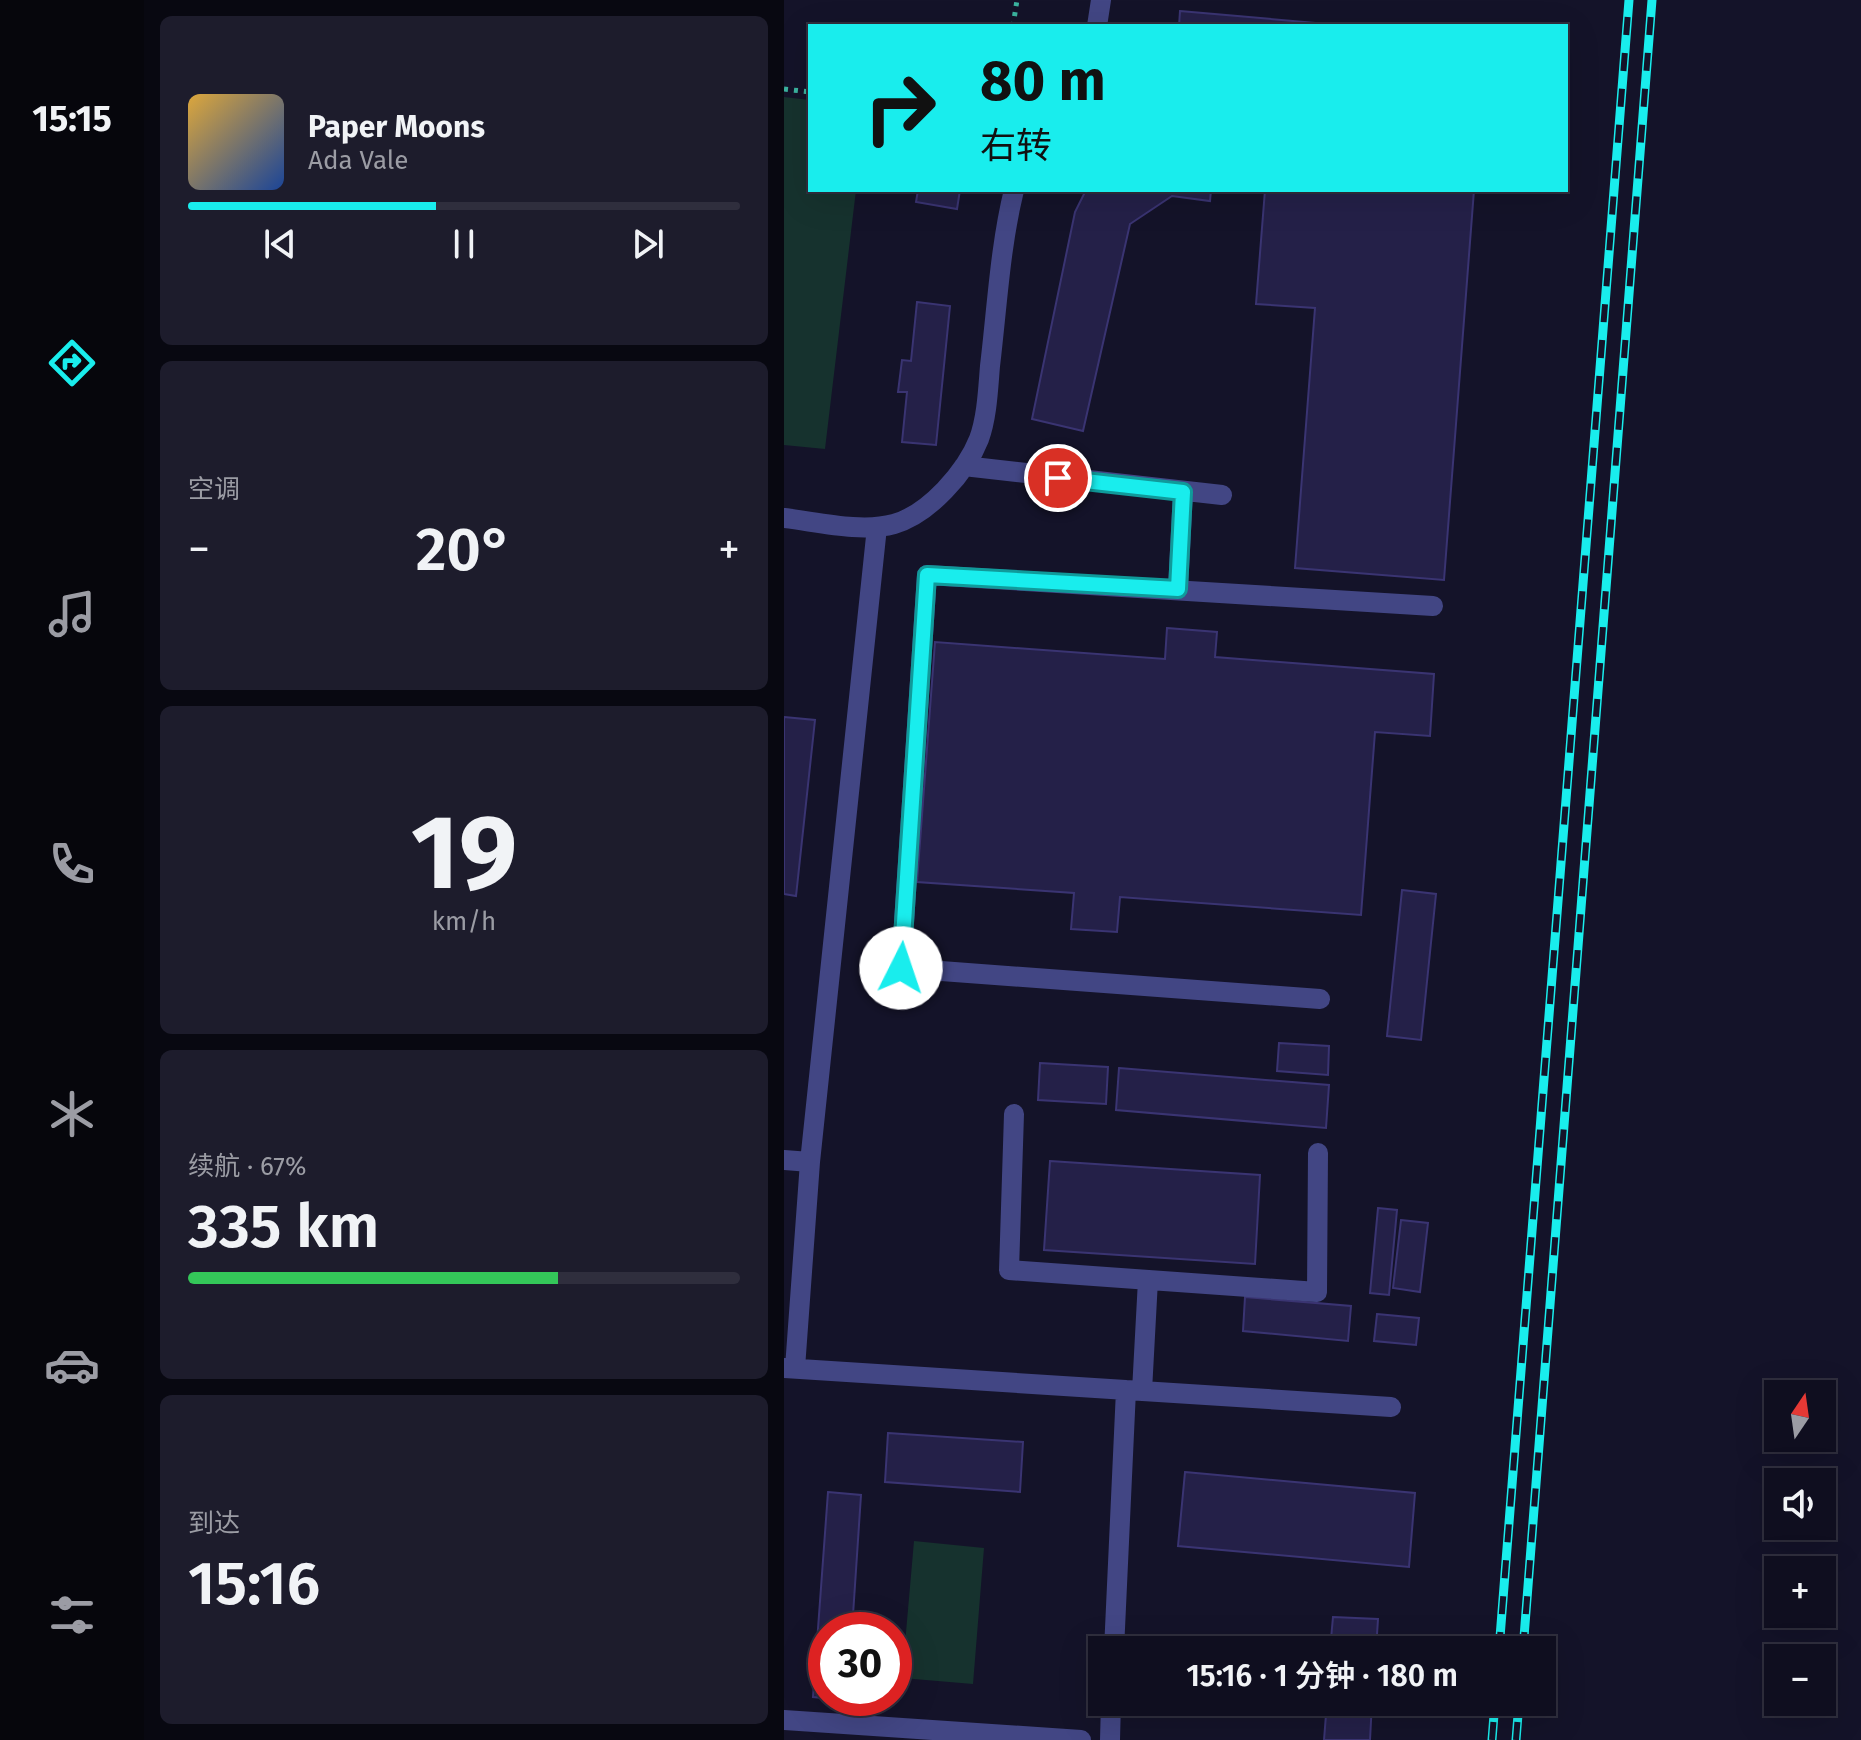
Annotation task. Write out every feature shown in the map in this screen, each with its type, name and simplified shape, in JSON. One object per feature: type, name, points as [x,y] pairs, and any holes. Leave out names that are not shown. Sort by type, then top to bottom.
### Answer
[{"type":"street","points":[[1097,24],[1101,0]]},
{"type":"street","points":[[784,518],[877,527],[912,517],[964,466],[979,439],[985,409],[1004,242],[1014,192]]},
{"type":"street","points":[[964,466],[1222,495]]},
{"type":"street","points":[[1178,589],[1183,492]]},
{"type":"street","points":[[877,527],[790,1368],[1391,1407]]},
{"type":"street","points":[[1320,999],[901,968],[927,575],[1433,606]]},
{"type":"street","points":[[1014,1114],[1009,1270],[1317,1292],[1318,1153]]},
{"type":"street","points":[[784,1160],[810,1162]]},
{"type":"street","points":[[1115,1636],[1134,1390],[1148,1280]]},
{"type":"street","points":[[1110,1740],[1111,1716]]},
{"type":"street","points":[[784,1720],[1081,1740]]},
{"type":"path","points":[[1013,24],[1017,0]]},
{"type":"path","points":[[784,89],[808,92]]},
{"type":"green space","points":[[784,97],[808,100],[808,192],[856,192],[825,449],[784,445]]},
{"type":"green space","points":[[914,1541],[984,1548],[973,1684],[912,1679],[912,1612],[908,1612]]},
{"type":"building","points":[[1180,11],[1327,24],[1179,24]]},
{"type":"building","points":[[918,192],[960,192],[957,209],[916,202]]},
{"type":"building","points":[[1085,192],[1211,192],[1210,201],[1172,196],[1130,224],[1083,431],[1032,419],[1075,212]]},
{"type":"building","points":[[1265,192],[1474,192],[1444,580],[1295,568],[1315,308],[1256,304]]},
{"type":"building","points":[[917,302],[950,306],[936,445],[902,442],[907,392],[898,392],[902,360],[911,361]]},
{"type":"building","points":[[1167,628],[1217,632],[1215,657],[1434,674],[1430,736],[1375,732],[1361,915],[1120,897],[1117,932],[1071,929],[1074,893],[917,882],[935,642],[1165,659]]},
{"type":"building","points":[[784,717],[815,720],[796,896],[784,894]]},
{"type":"building","points":[[1402,890],[1436,894],[1421,1040],[1387,1036]]},
{"type":"building","points":[[1279,1043],[1329,1046],[1328,1075],[1277,1071]]},
{"type":"building","points":[[1040,1063],[1108,1067],[1106,1104],[1038,1100]]},
{"type":"building","points":[[1119,1068],[1329,1085],[1326,1128],[1116,1110]]},
{"type":"building","points":[[1050,1161],[1260,1175],[1255,1264],[1044,1250]]},
{"type":"building","points":[[1378,1208],[1397,1210],[1389,1295],[1370,1293]]},
{"type":"building","points":[[1401,1220],[1428,1223],[1420,1292],[1393,1288]]},
{"type":"building","points":[[1245,1297],[1351,1306],[1348,1341],[1243,1331]]},
{"type":"building","points":[[1377,1314],[1419,1318],[1416,1345],[1374,1341]]},
{"type":"building","points":[[888,1433],[1023,1442],[1020,1492],[885,1482]]},
{"type":"building","points":[[1185,1472],[1415,1493],[1409,1567],[1178,1546]]},
{"type":"building","points":[[828,1492],[861,1495],[853,1612],[819,1612]]},
{"type":"building","points":[[1333,1617],[1378,1619],[1377,1636],[1331,1636]]},
{"type":"building","points":[[1326,1716],[1371,1716],[1370,1740],[1324,1740]]},
{"type":"railway","points":[[1500,1636],[1629,0]]},
{"type":"railway","points":[[1524,1636],[1652,0]]},
{"type":"railway","points":[[1492,1740],[1494,1716]]},
{"type":"railway","points":[[1516,1740],[1518,1716]]},
{"type":"route","points":[[901,968],[927,575],[1178,589],[1183,492],[1058,478]]}]
